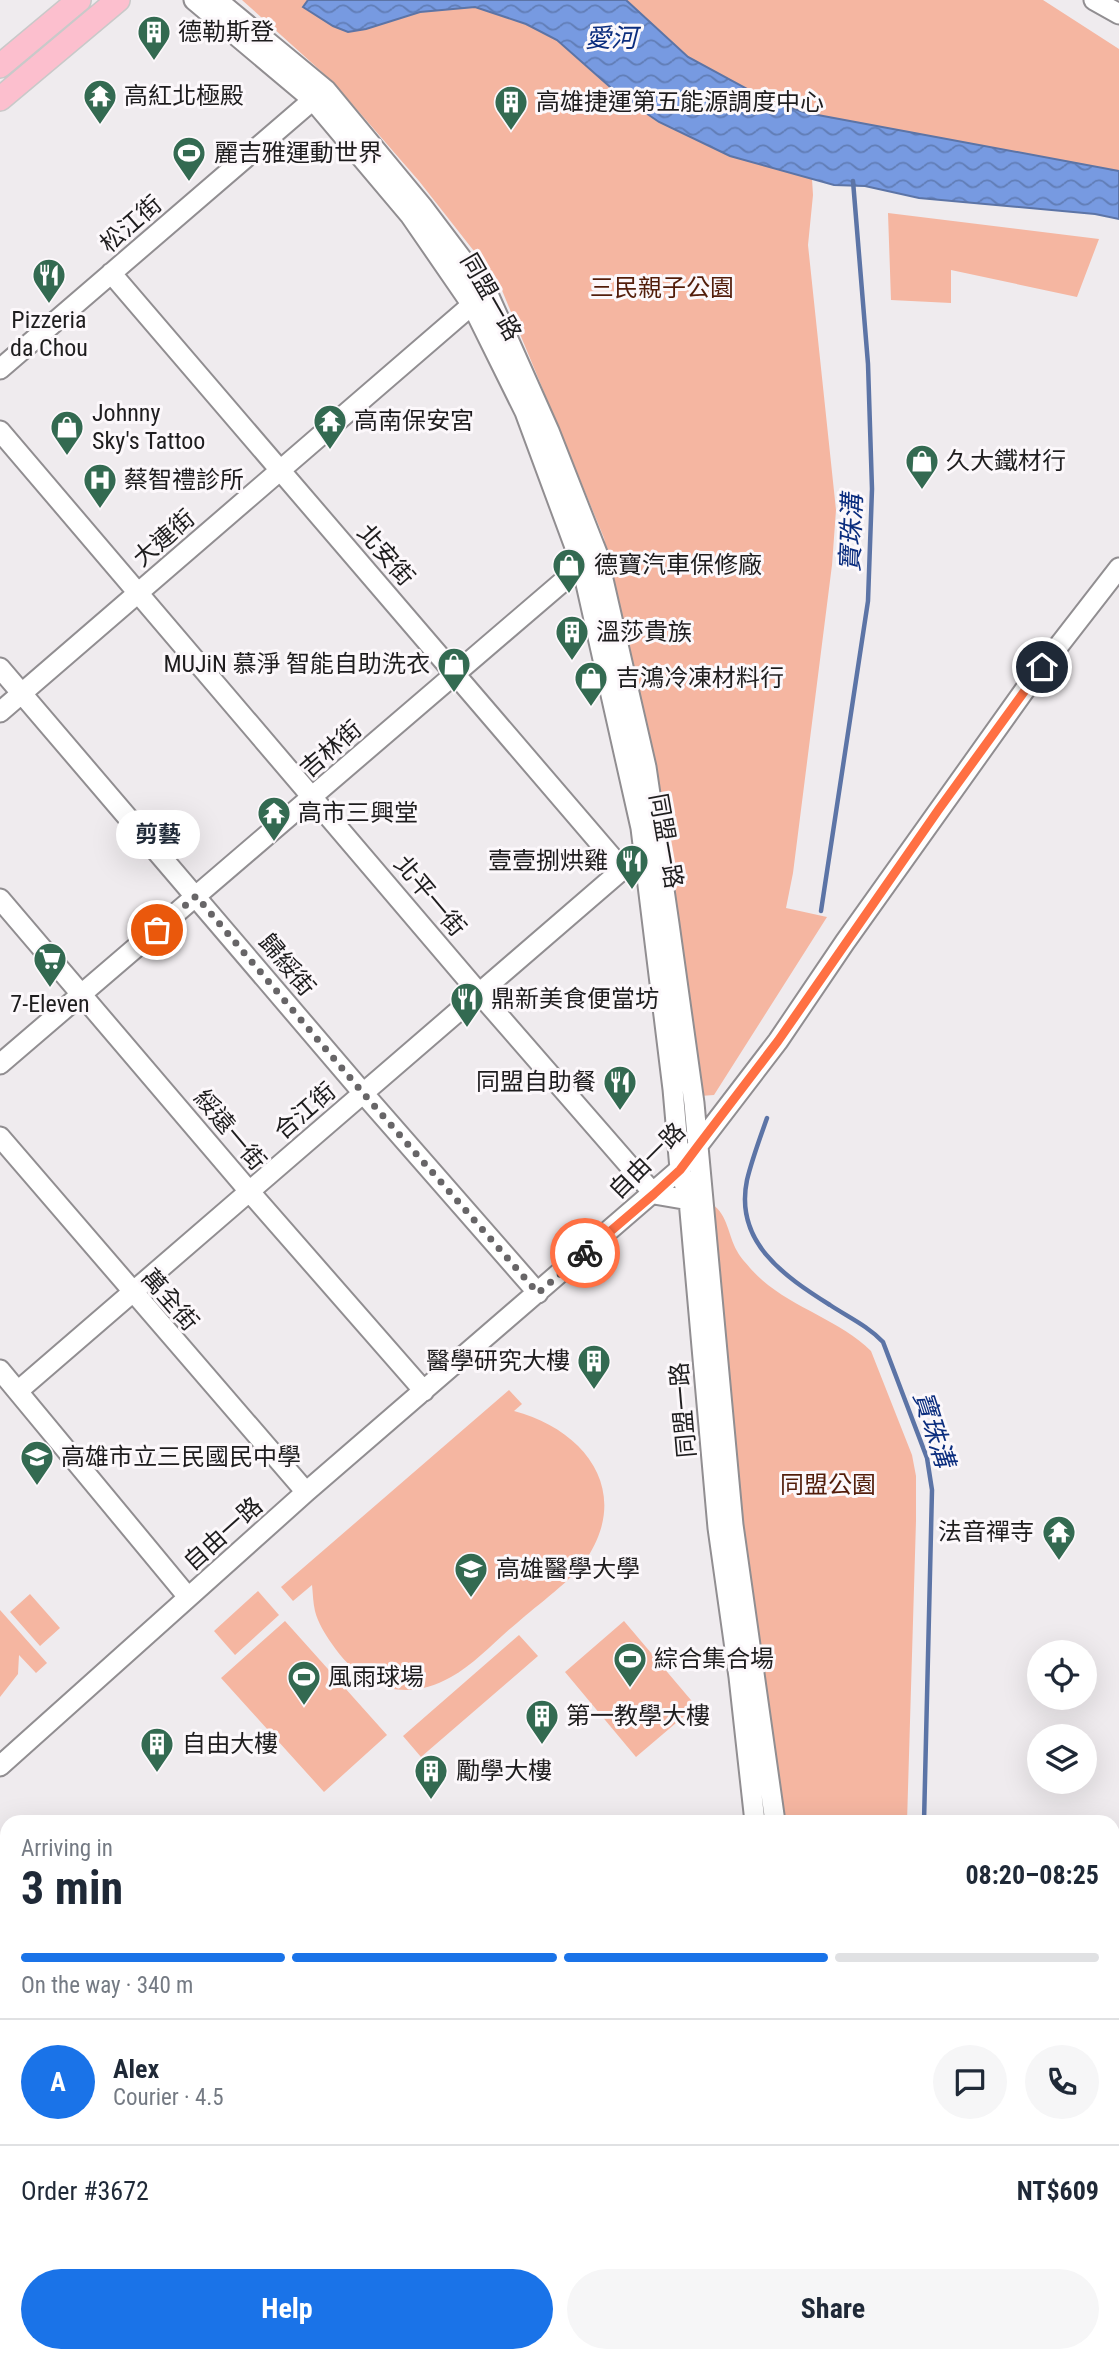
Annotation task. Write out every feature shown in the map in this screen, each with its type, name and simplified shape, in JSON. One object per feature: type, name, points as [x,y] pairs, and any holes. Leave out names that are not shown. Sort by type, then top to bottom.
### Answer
[{"type":"main road","points":[[0,66],[79,0]]},
{"type":"main road","points":[[0,99],[118,0]]},
{"type":"street","name":"同盟一路","points":[[194,0],[319,95],[410,215],[472,305],[525,412],[582,566],[650,846],[698,1146],[696,1200],[718,1528],[739,1677],[754,1815]]},
{"type":"street","name":"同盟一路","points":[[217,0],[319,95],[422,206],[487,292],[549,431],[597,553],[646,767],[650,846],[680,1170],[696,1200],[733,1525],[774,1815]]},
{"type":"street","points":[[1094,0],[1119,14]]},
{"type":"street","name":"松江街","points":[[0,369],[319,95]]},
{"type":"street","name":"北安街","points":[[111,274],[623,870]]},
{"type":"street","name":"大連街","points":[[0,712],[487,292]]},
{"type":"street","name":"北平一街","points":[[0,431],[654,1194]]},
{"type":"street","name":"吉林街","points":[[0,1064],[597,553]]},
{"type":"street","name":"自由一路","points":[[0,1766],[306,1492],[680,1170],[778,1041],[999,725],[1119,568]]},
{"type":"street","name":"歸綏街","points":[[0,668],[363,1093],[538,1293]]},
{"type":"street","name":"合江街","points":[[18,1391],[650,846]]},
{"type":"street","name":"綏遠一街","points":[[0,899],[424,1391]]},
{"type":"street","name":"萬全街","points":[[0,1137],[306,1492]]},
{"type":"street","points":[[654,1194],[696,1200]]},
{"type":"street","points":[[0,1370],[188,1597]]},
{"type":"green space","name":"三民親子公園","points":[[242,0],[308,0],[303,6],[366,29],[420,12],[475,7],[526,24],[557,40],[618,94],[659,122],[730,156],[812,179],[808,245],[836,510],[832,565],[793,873],[786,908],[827,917],[714,1095],[700,1096],[637,698],[604,538],[499,283],[419,181],[333,82]]},
{"type":"green space","points":[[626,0],[1043,0],[1119,49],[1119,171],[807,113],[771,102],[688,57]]},
{"type":"green space","points":[[888,213],[1099,239],[1077,297],[951,270],[951,303],[891,300]]},
{"type":"green space","name":"同盟公園","points":[[712,1204],[725,1219],[740,1255],[763,1281],[842,1329],[871,1351],[912,1455],[916,1476],[916,1521],[907,1815],[782,1815],[733,1436]]},
{"type":"green space","points":[[509,1390],[522,1404],[514,1411],[561,1432],[579,1447],[593,1465],[602,1486],[604,1508],[600,1533],[587,1558],[573,1575],[460,1672],[434,1685],[417,1689],[385,1687],[356,1671],[332,1644],[318,1620],[312,1585],[293,1601],[281,1587]]},
{"type":"green space","points":[[258,1591],[279,1615],[235,1655],[214,1631]]},
{"type":"green space","points":[[30,1594],[60,1628],[40,1646],[10,1612]]},
{"type":"green space","points":[[0,1610],[47,1663],[36,1673],[19,1655],[18,1674],[0,1697]]},
{"type":"green space","name":"風雨球場","points":[[285,1621],[387,1735],[324,1792],[221,1678]]},
{"type":"green space","name":"綜合集合場","points":[[624,1621],[696,1706],[636,1757],[565,1672]]},
{"type":"green space","points":[[519,1635],[538,1656],[421,1757],[403,1736]]},
{"type":"water","name":"愛河","points":[[308,0],[626,0],[688,57],[771,102],[807,113],[1119,171],[1119,219],[1095,214],[919,198],[865,186],[834,185],[730,156],[659,122],[618,94],[557,40],[526,24],[475,7],[420,12],[348,32],[303,7]]},
{"type":"waterway","name":"寶珠溝","points":[[821,911],[868,601],[872,489],[868,364],[853,181]]},
{"type":"waterway","name":"寶珠溝","points":[[767,1118],[747,1180],[745,1202],[748,1222],[755,1239],[766,1255],[796,1282],[864,1326],[883,1342],[927,1458],[932,1490],[924,1815]]},
{"type":"way so far","points":[[157,930],[196,896],[538,1293],[585,1253]]},
{"type":"place","name":"德勒斯登","points":[[154,62]]},
{"type":"place","name":"高紅北極殿","points":[[100,126]]},
{"type":"place","name":"高雄捷運第五能源調度中心","points":[[511,132]]},
{"type":"place","name":"麗吉雅運動世界","points":[[189,183]]},
{"type":"place","name":"Pizzeria da Chou","points":[[49,305]]},
{"type":"place","name":"高南保安宮","points":[[330,451]]},
{"type":"place","name":"Johnny Sky's Tattoo","points":[[67,457]]},
{"type":"place","name":"久大鐵材行","points":[[922,491]]},
{"type":"place","name":"蔡智禮診所","points":[[100,510]]},
{"type":"place","name":"德寶汽車保修廠","points":[[569,595]]},
{"type":"place","name":"溫莎貴族","points":[[572,662]]},
{"type":"place","name":"MUJiN 慕淨 智能自助洗衣","points":[[454,694]]},
{"type":"place","name":"吉鴻冷凍材料行","points":[[591,708]]},
{"type":"place","name":"高市三興堂","points":[[274,843]]},
{"type":"place","name":"壹壹捌烘雞","points":[[632,891]]},
{"type":"place","name":"剪藝","points":[[157,930]]},
{"type":"place","name":"7-Eleven","points":[[50,989]]},
{"type":"place","name":"鼎新美食便當坊","points":[[467,1029]]},
{"type":"place","name":"同盟自助餐","points":[[620,1112]]},
{"type":"place","name":"醫學研究大樓","points":[[594,1391]]},
{"type":"place","name":"高雄市立三民國民中學","points":[[37,1487]]},
{"type":"place","name":"法音禪寺","points":[[1059,1562]]},
{"type":"place","name":"高雄醫學大學","points":[[471,1599]]},
{"type":"place","name":"綜合集合場","points":[[630,1689]]},
{"type":"place","name":"風雨球場","points":[[304,1707]]},
{"type":"place","name":"第一教學大樓","points":[[542,1746]]},
{"type":"place","name":"自由大樓","points":[[157,1774]]},
{"type":"place","name":"勵學大樓","points":[[431,1801]]},
{"type":"route","points":[[585,1253],[680,1170],[778,1041],[939,809],[1042,667]]}]
